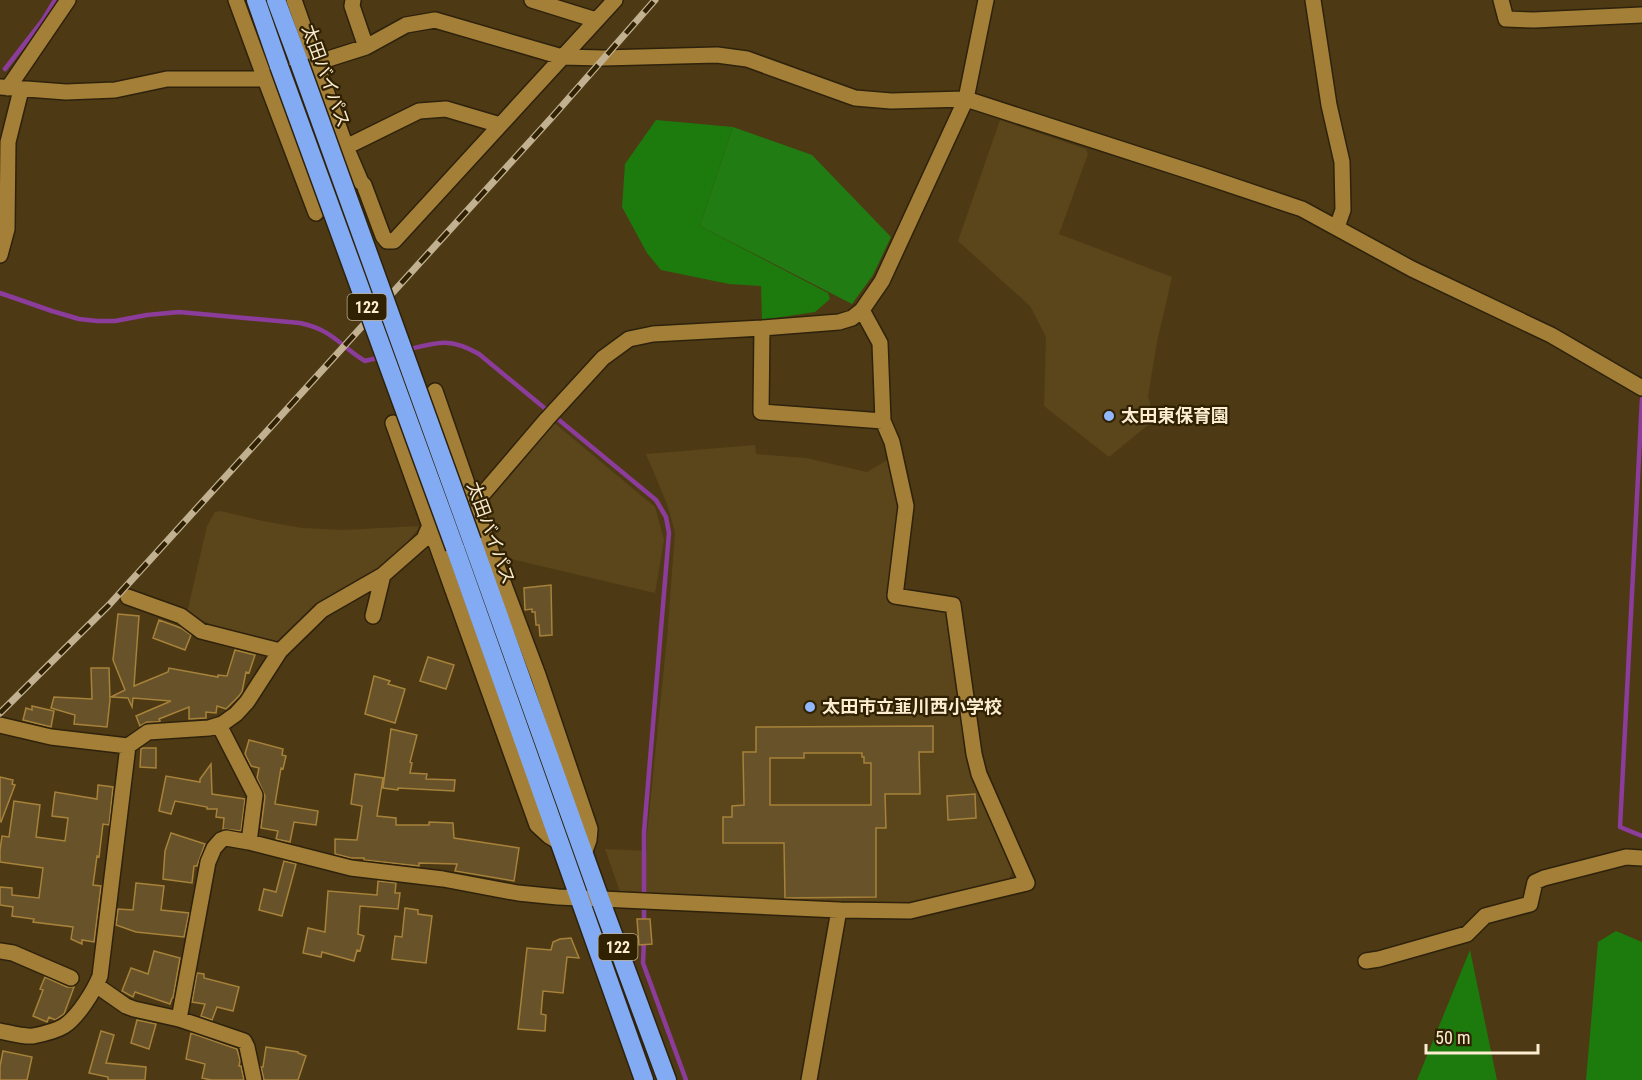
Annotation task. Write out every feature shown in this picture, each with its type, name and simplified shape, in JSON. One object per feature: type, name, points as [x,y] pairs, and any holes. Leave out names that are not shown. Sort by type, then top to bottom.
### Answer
[{"type":"highway","name":"122","points":[[256,0],[644,1080]]},
{"type":"highway","name":"太田バイパス","points":[[276,0],[308,62],[472,541],[667,1080]]},
{"type":"street","points":[[0,255],[7,229],[10,89],[68,0]]},
{"type":"street","points":[[236,0],[316,213]]},
{"type":"street","points":[[294,0],[308,62],[364,185],[383,237],[387,241],[394,241],[615,0]]},
{"type":"street","points":[[353,0],[352,6],[366,46]]},
{"type":"street","points":[[532,0],[596,20]]},
{"type":"street","points":[[0,725],[51,737],[128,746],[148,732],[209,728],[219,725],[236,714],[247,702],[280,651],[322,610],[383,575],[429,533],[475,520],[474,504],[550,415],[603,358],[629,339],[653,334],[839,322],[852,318],[862,310],[882,281],[966,99],[986,0]]},
{"type":"street","points":[[1313,0],[1329,105],[1342,162],[1343,210],[1337,227]]},
{"type":"street","points":[[1501,0],[1506,19],[1534,20],[1642,15]]},
{"type":"street","points":[[10,89],[66,92],[115,90],[167,79],[265,80],[308,62],[366,46],[406,25],[435,20],[562,57],[717,55],[747,59],[855,98],[891,101],[966,99],[1302,209],[1412,269],[1551,335],[1642,388]]},
{"type":"street","points":[[346,147],[419,111],[446,109],[500,125]]},
{"type":"street","points":[[179,1019],[208,862],[214,848],[226,838],[351,868],[443,879],[518,893],[578,898],[910,911],[1027,883],[979,774],[952,605],[895,596],[906,506],[892,442],[884,421],[880,343],[862,310]]},
{"type":"street","points":[[762,328],[761,412],[884,421]]},
{"type":"street","points":[[435,392],[538,675],[590,829],[584,854]]},
{"type":"street","points":[[393,423],[429,533],[537,825],[559,842]]},
{"type":"street","points":[[373,616],[383,575]]},
{"type":"street","points":[[129,597],[181,616],[201,631],[280,651]]},
{"type":"street","points":[[219,725],[255,795],[249,842]]},
{"type":"street","points":[[0,1031],[31,1036],[66,1025],[96,985],[100,976],[128,746]]},
{"type":"street","points":[[1366,961],[1467,934],[1485,916],[1530,904],[1535,882],[1544,878],[1626,857],[1642,858]]},
{"type":"street","points":[[809,1080],[839,910]]},
{"type":"street","points":[[0,951],[13,953],[71,978]]},
{"type":"street","points":[[96,985],[134,1010],[179,1019],[244,1041],[254,1080]]},
{"type":"shaded area","points":[[1000,120],[1086,149],[1088,154],[1059,234],[1172,277],[1157,342],[1148,396],[1154,420],[1109,457],[1044,406],[1046,337],[1030,306],[958,241]]},
{"type":"shaded area","points":[[552,421],[655,507],[664,540],[655,593],[507,558],[483,504]]},
{"type":"shaded area","name":"太田市立韮川西小学校","points":[[755,445],[756,454],[806,458],[867,472],[889,459],[899,506],[888,603],[946,613],[971,776],[1013,869],[1008,881],[912,902],[839,903],[620,892],[605,849],[647,851],[675,532],[667,504],[646,454]]},
{"type":"shaded area","points":[[220,511],[302,528],[343,530],[418,526],[418,529],[396,556],[386,564],[312,608],[280,641],[275,643],[221,630],[187,613],[207,526],[215,512]]},
{"type":"green space","points":[[656,120],[733,127],[700,226],[828,293],[830,299],[815,312],[762,320],[761,286],[729,284],[661,270],[647,253],[622,207],[625,164]]},
{"type":"green space","points":[[733,127],[812,155],[891,237],[873,275],[852,304],[700,226]]},
{"type":"green space","points":[[1616,931],[1642,942],[1642,1080],[1586,1080],[1598,942]]},
{"type":"green space","points":[[1470,950],[1497,1080],[1417,1080]]},
{"type":"building","points":[[551,585],[552,635],[540,636],[535,612],[532,612],[532,609],[525,610],[524,588]]},
{"type":"building","points":[[118,614],[139,616],[134,686],[168,672],[169,668],[218,677],[218,675],[227,676],[235,650],[255,655],[249,673],[246,672],[242,692],[226,709],[217,706],[216,713],[206,712],[206,718],[189,719],[189,707],[159,719],[160,721],[147,722],[140,726],[136,716],[171,701],[133,698],[132,707],[128,698],[111,697],[125,690],[113,660]]},
{"type":"building","points":[[159,620],[181,628],[191,635],[185,650],[153,638]]},
{"type":"building","points":[[428,657],[454,665],[446,689],[420,681]]},
{"type":"building","points":[[91,668],[109,668],[110,700],[107,727],[74,724],[75,715],[51,708],[54,697],[92,699]]},
{"type":"building","points":[[374,676],[390,681],[388,684],[405,689],[395,723],[365,714]]},
{"type":"building","points":[[32,706],[54,711],[51,727],[23,720],[26,708],[32,710]]},
{"type":"building","points":[[933,726],[933,752],[919,752],[920,794],[885,794],[886,828],[876,828],[876,897],[785,898],[784,843],[723,843],[723,817],[732,817],[732,806],[744,805],[743,752],[756,752],[756,727]],"holes":[[[804,753],[862,753],[864,763],[871,763],[871,805],[770,805],[770,758],[804,758]]]},
{"type":"building","points":[[391,729],[417,735],[410,762],[412,763],[410,773],[427,774],[426,779],[455,780],[454,791],[383,788]]},
{"type":"building","points":[[249,740],[283,749],[282,755],[286,756],[283,769],[281,768],[275,804],[318,811],[316,825],[294,822],[290,842],[276,839],[278,831],[261,828],[265,796],[257,778],[259,768],[251,766],[245,754]]},
{"type":"building","points":[[156,748],[156,768],[140,767],[141,749]]},
{"type":"building","points":[[211,764],[212,794],[245,799],[241,831],[223,829],[224,818],[216,817],[217,809],[207,809],[207,807],[175,801],[171,814],[159,811],[166,776],[200,782]]},
{"type":"building","points":[[355,774],[383,778],[377,816],[396,818],[396,825],[429,825],[429,822],[453,823],[454,838],[519,848],[514,881],[455,871],[457,864],[419,863],[419,866],[364,860],[364,858],[335,854],[335,839],[357,840],[362,806],[351,804]]},
{"type":"building","points":[[0,777],[13,780],[12,784],[15,785],[1,822],[0,821]]},
{"type":"building","points":[[98,785],[113,787],[109,825],[103,824],[93,885],[101,886],[94,942],[82,940],[82,944],[71,939],[73,927],[33,922],[34,919],[12,916],[13,907],[0,905],[0,887],[12,888],[12,895],[39,898],[43,868],[0,862],[0,850],[2,836],[9,837],[14,801],[40,805],[36,837],[65,841],[68,818],[52,816],[55,792],[97,799]]},
{"type":"building","points":[[975,794],[976,818],[948,820],[947,796]]},
{"type":"building","points":[[171,833],[205,844],[197,866],[194,866],[192,883],[163,879],[165,851]]},
{"type":"building","points":[[284,861],[296,864],[282,916],[259,910],[264,889],[276,892]]},
{"type":"building","points":[[378,881],[396,883],[395,893],[400,893],[398,909],[360,906],[358,934],[364,936],[360,951],[357,950],[354,961],[322,952],[321,957],[303,953],[308,928],[325,932],[328,891],[377,895]]},
{"type":"building","points":[[136,883],[164,886],[161,910],[189,913],[184,937],[136,932],[116,925],[118,909],[133,910]]},
{"type":"building","points":[[405,908],[418,910],[418,914],[432,916],[426,963],[392,959],[395,936],[402,937]]},
{"type":"building","points":[[637,919],[650,919],[652,944],[639,945]]},
{"type":"building","points":[[571,938],[579,958],[567,957],[563,993],[543,991],[541,1014],[546,1015],[545,1031],[518,1029],[527,948],[551,950],[553,942]]},
{"type":"building","points":[[154,951],[180,958],[170,1004],[135,992],[133,997],[122,991],[131,968],[148,974]]},
{"type":"building","points":[[197,973],[204,974],[204,978],[239,987],[233,1011],[217,1007],[212,1020],[201,1016],[205,1004],[192,1002]]},
{"type":"building","points":[[45,977],[67,987],[74,987],[64,1014],[55,1020],[49,1017],[47,1022],[33,1016],[43,990],[40,989]]},
{"type":"building","points":[[137,1020],[156,1024],[149,1049],[131,1043]]},
{"type":"building","points":[[101,1031],[114,1035],[106,1063],[146,1067],[145,1080],[108,1080],[108,1077],[89,1073]]},
{"type":"building","points":[[191,1033],[237,1049],[244,1080],[202,1078],[205,1064],[186,1059]]},
{"type":"building","points":[[266,1047],[298,1052],[306,1056],[298,1080],[264,1080],[261,1067],[263,1067]]},
{"type":"building","points":[[3,1051],[32,1057],[27,1080],[0,1080]]},
{"type":"waterway","points":[[5,69],[43,20],[55,0]]},
{"type":"waterway","points":[[0,293],[79,319],[97,321],[115,321],[179,312],[300,323],[328,334],[365,361],[381,357]]},
{"type":"waterway","points":[[406,350],[426,345],[451,343],[479,354],[656,500],[666,517],[669,533],[644,832],[644,923]]},
{"type":"waterway","points":[[1642,399],[1620,827],[1642,836]]},
{"type":"waterway","points":[[644,940],[643,963],[686,1080]]},
{"type":"railway","points":[[0,713],[109,605],[554,115],[655,0]]},
{"type":"place","name":"太田東保育園","points":[[1109,416]]},
{"type":"place","name":"太田市立韮川西小学校","points":[[810,707]]}]
